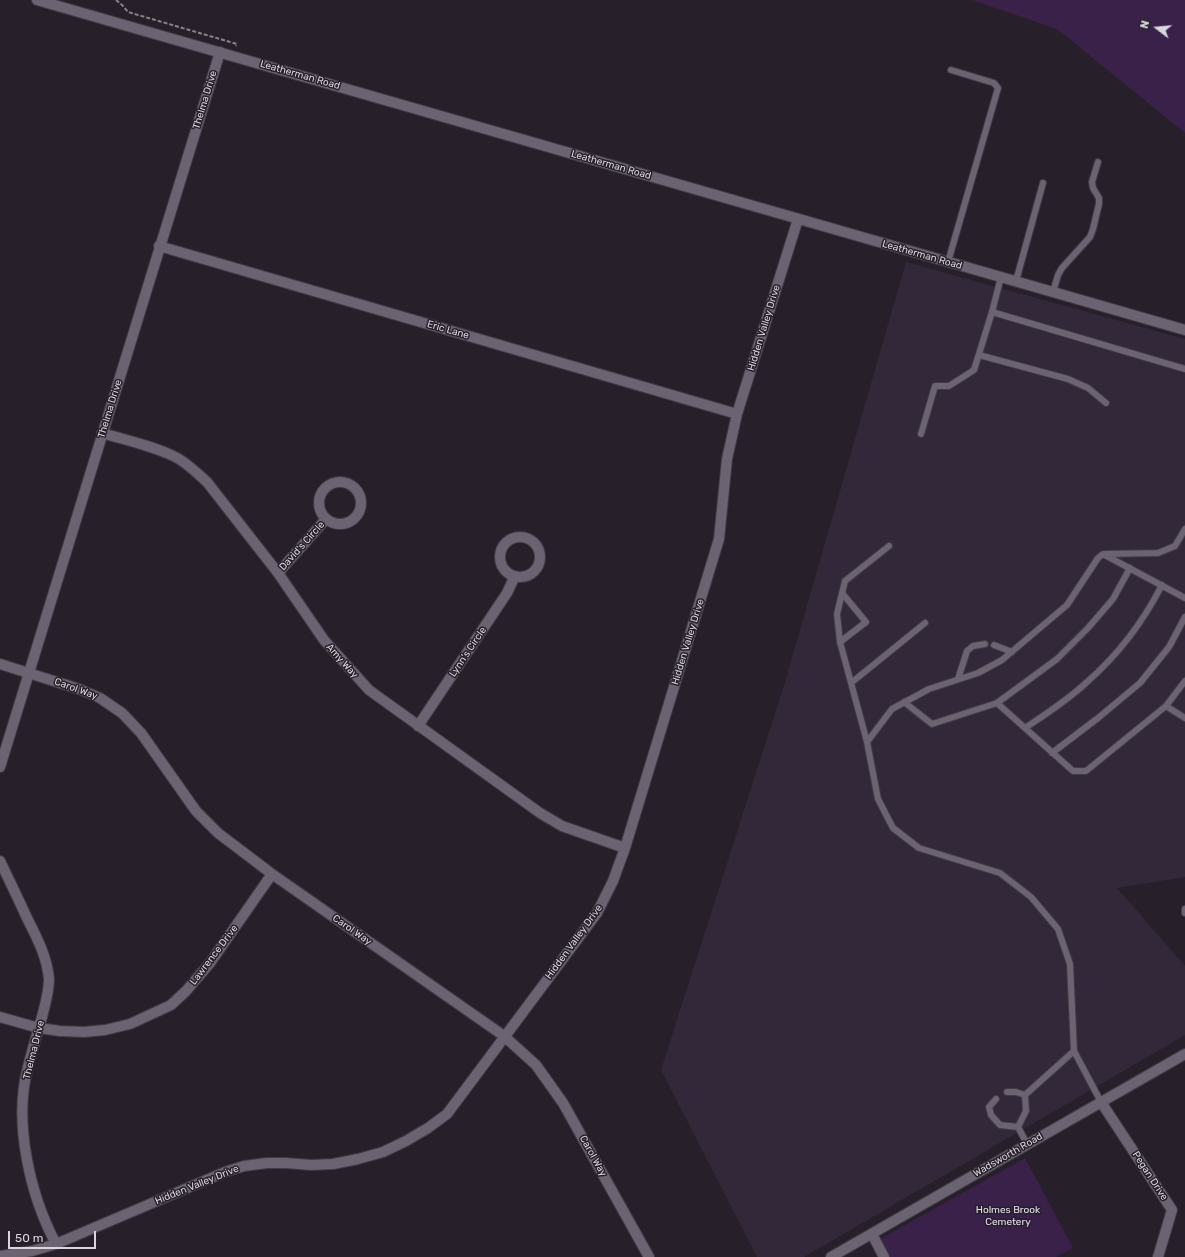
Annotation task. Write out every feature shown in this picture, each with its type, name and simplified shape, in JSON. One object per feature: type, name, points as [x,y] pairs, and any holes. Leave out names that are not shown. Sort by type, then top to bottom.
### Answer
[{"type":"street","name":"Leatherman Road","points":[[37,0],[1185,330]]},
{"type":"street","name":"Thelma Drive","points":[[0,767],[159,246],[220,52]]},
{"type":"street","name":"Hidden Valley Drive","points":[[0,1256],[32,1251],[56,1244],[231,1170],[244,1166],[266,1163],[311,1165],[333,1164],[377,1154],[406,1142],[447,1114],[476,1077],[504,1036],[597,913],[613,881],[625,848],[719,539],[727,459],[737,414],[798,219]]},
{"type":"street","name":"Eric Lane","points":[[159,246],[737,414]]},
{"type":"street","name":"Amy Way","points":[[102,433],[164,451],[178,458],[207,482],[278,573],[324,640],[340,660],[369,690],[545,816],[562,826],[625,848]]},
{"type":"street","name":"David's Circle","points":[[333,483],[348,483],[354,487],[358,492],[361,505],[356,517],[344,524],[338,524],[326,519],[321,513],[319,506],[319,499],[322,492],[333,483]]},
{"type":"street","name":"David's Circle","points":[[278,573],[326,519]]},
{"type":"street","points":[[518,536],[531,539],[539,549],[540,562],[537,568],[527,576],[515,576],[508,573],[503,568],[500,562],[501,548],[505,542],[511,538],[518,536]]},
{"type":"street","name":"Lynn's Circle","points":[[418,726],[507,593],[515,576]]},
{"type":"street","name":"Carol Way","points":[[0,664],[79,689],[100,698],[122,713],[141,733],[196,811],[218,833],[272,874],[504,1036],[536,1065],[563,1103],[649,1257]]},
{"type":"street","name":"Thelma Drive","points":[[0,861],[44,954],[47,967],[49,981],[47,997],[27,1070],[23,1097],[24,1141],[33,1187],[40,1210],[56,1244]]},
{"type":"street","name":"Lawrence Drive","points":[[0,1018],[39,1028],[84,1032],[105,1030],[130,1024],[171,1005],[186,991],[210,963],[272,874]]},
{"type":"street","name":"Wadsworth Road","points":[[831,1257],[1185,1054]]},
{"type":"street","name":"Pegan Drive","points":[[1101,1102],[1172,1210],[1158,1257]]},
{"type":"street","points":[[872,1234],[884,1257]]},
{"type":"lane","points":[[948,262],[998,88],[994,83],[951,70]]},
{"type":"lane","points":[[1053,292],[1058,275],[1062,268],[1090,237],[1093,229],[1099,198],[1093,188],[1092,182],[1098,162]]},
{"type":"lane","points":[[1016,281],[1043,183]]},
{"type":"lane","points":[[921,434],[935,386],[949,386],[974,370],[1001,277]]},
{"type":"lane","points":[[992,312],[1185,369]]},
{"type":"lane","points":[[979,355],[1068,379],[1088,388],[1106,403]]},
{"type":"lane","points":[[867,742],[892,709],[929,689],[978,673],[1002,660],[1067,605],[1098,558],[1103,554],[1158,553],[1175,546],[1185,529]]},
{"type":"lane","points":[[889,546],[845,581],[837,614],[840,642],[867,742],[878,799],[893,828],[919,848],[1000,873],[1031,896],[1058,929],[1070,964],[1074,1051],[1101,1102]]},
{"type":"lane","points":[[1103,554],[1185,598]]},
{"type":"lane","points":[[904,702],[932,724],[997,703],[1057,659],[1088,628],[1113,599],[1130,568]]},
{"type":"lane","points":[[1025,728],[1052,710],[1087,683],[1132,634],[1152,604],[1162,585]]},
{"type":"lane","points":[[840,642],[866,622],[842,593]]},
{"type":"lane","points":[[1052,753],[1098,718],[1140,683],[1169,647],[1185,617]]},
{"type":"lane","points":[[851,683],[925,623]]},
{"type":"lane","points":[[958,679],[967,651],[973,646],[985,644]]},
{"type":"lane","points":[[994,645],[1012,652]]},
{"type":"lane","points":[[997,703],[1073,771],[1086,771],[1166,706],[1185,681]]},
{"type":"lane","points":[[1166,706],[1185,718]]},
{"type":"lane","points":[[1025,1095],[1074,1051]]},
{"type":"lane","points":[[1007,1092],[1016,1092],[1025,1095]]},
{"type":"lane","points":[[1018,1127],[1026,1111],[1025,1095]]},
{"type":"lane","points":[[996,1099],[989,1106],[991,1115],[1000,1125],[1018,1127]]},
{"type":"lane","points":[[1018,1127],[1027,1144]]},
{"type":"shaded area","points":[[906,262],[1185,339],[1185,877],[1117,888],[1185,966],[1185,1035],[804,1257],[757,1257],[661,1070],[785,682]]},
{"type":"green space","points":[[972,0],[1185,0],[1185,133],[1057,29]]},
{"type":"green space","name":"Holmes Brook Cemetery","points":[[1025,1158],[1073,1248],[1056,1257],[890,1257],[880,1239]]}]
